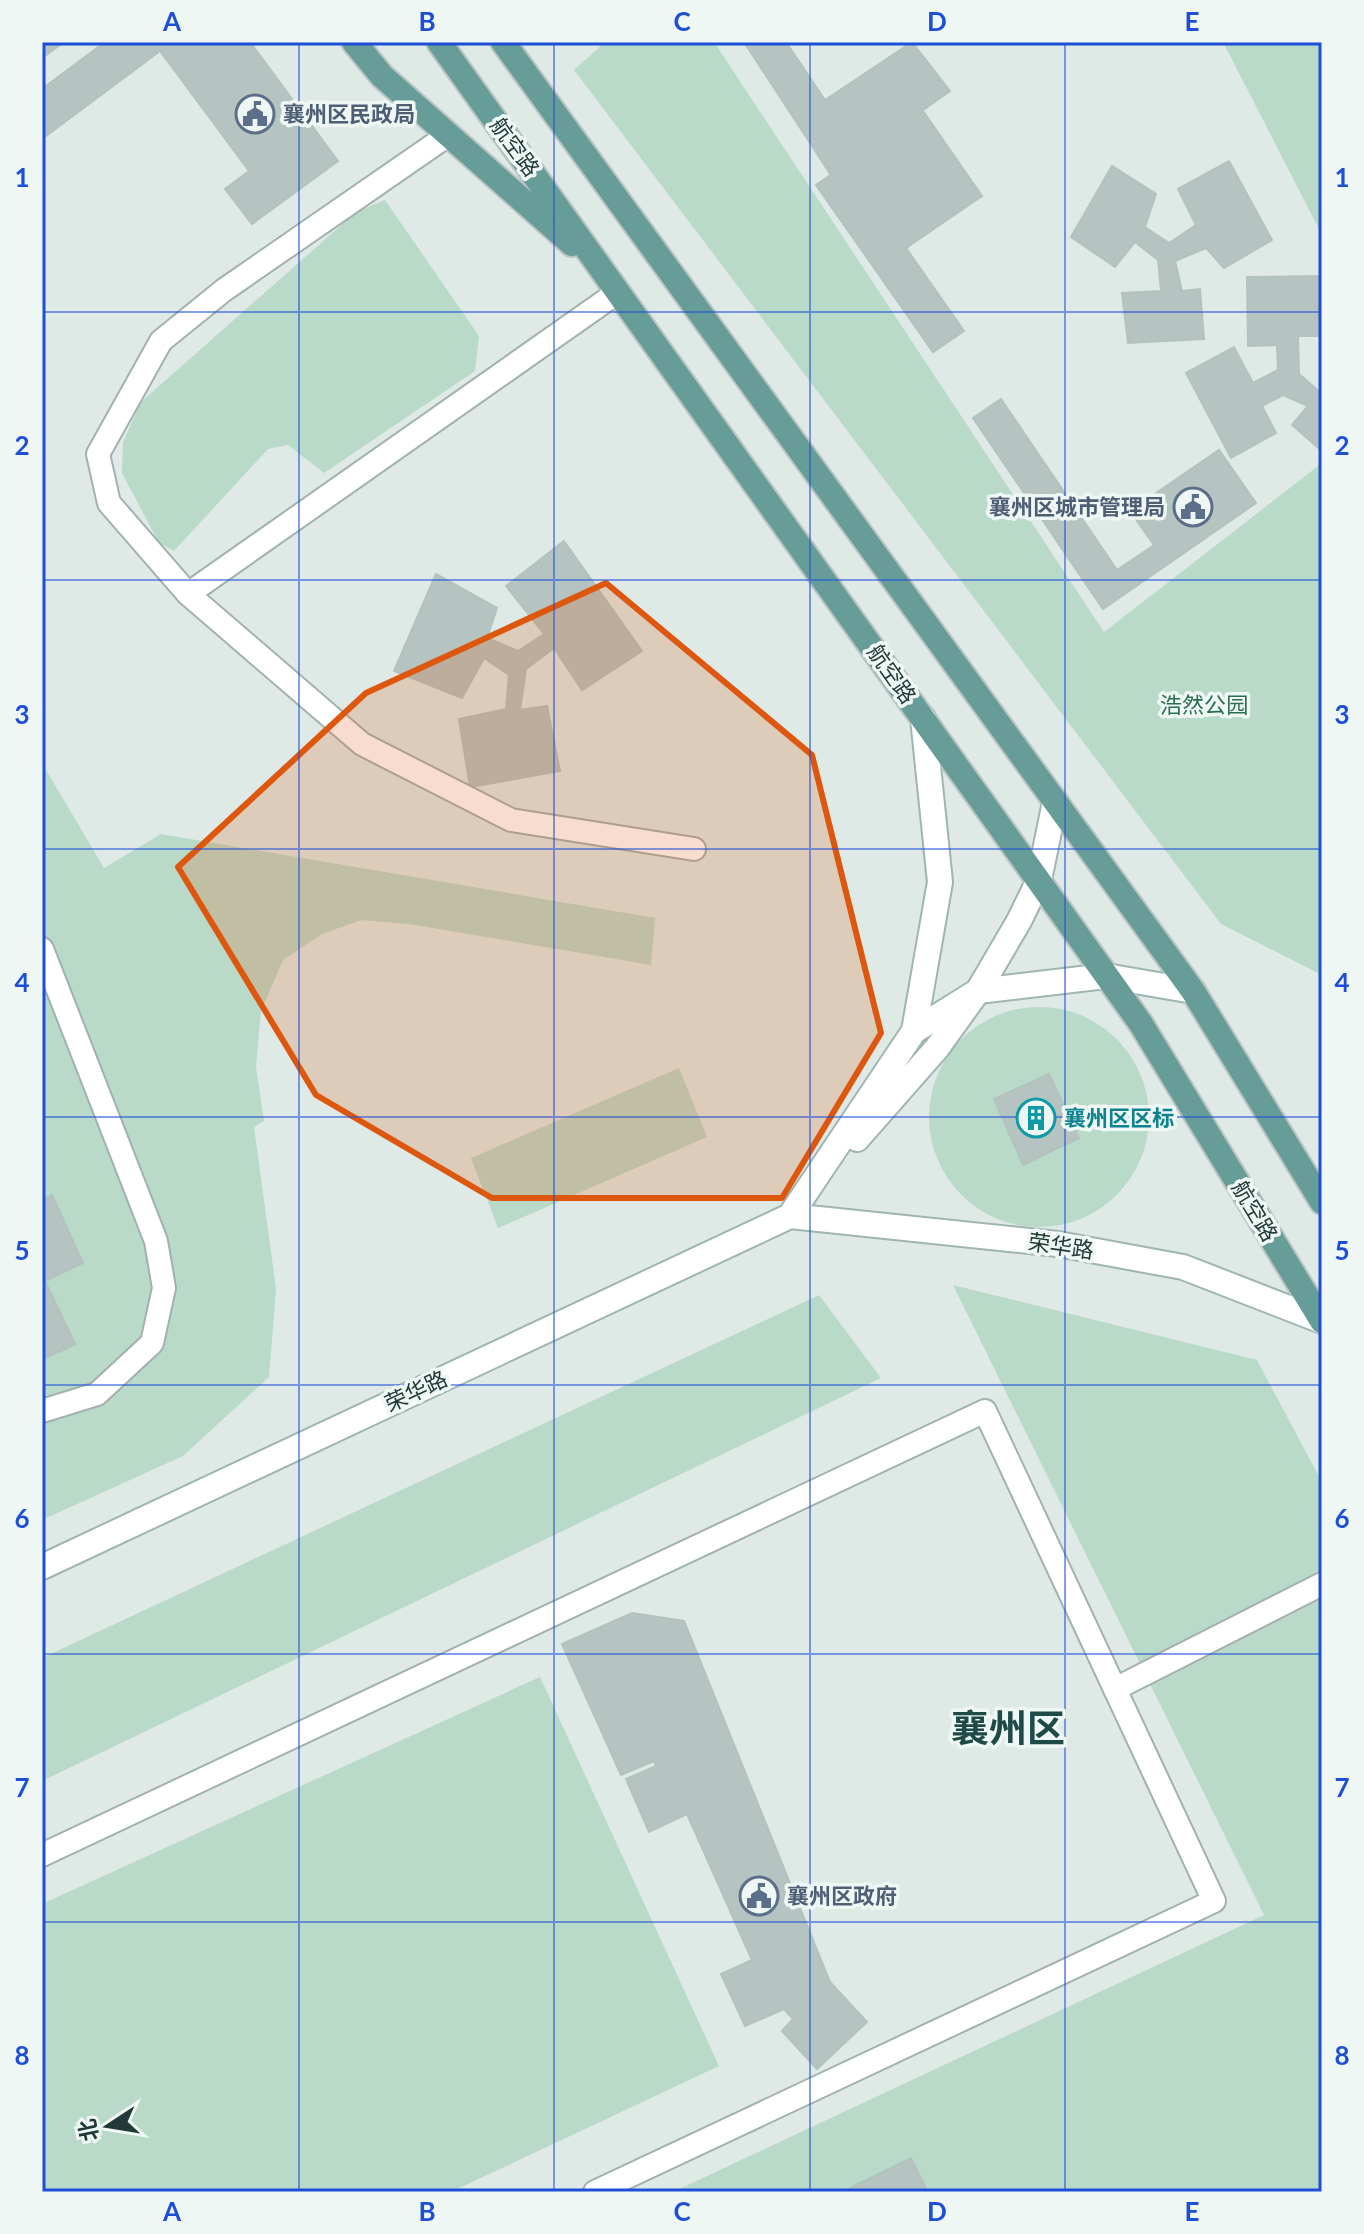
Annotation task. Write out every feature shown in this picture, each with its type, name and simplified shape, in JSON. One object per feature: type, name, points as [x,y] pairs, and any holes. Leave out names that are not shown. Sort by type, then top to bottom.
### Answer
[{"type":"main road","points":[[354,42],[382,76],[612,283]]},
{"type":"main road","name":"航空路","points":[[439,42],[1141,1024],[1322,1321]]},
{"type":"main road","points":[[503,42],[1193,991],[1322,1202]]},
{"type":"main road","points":[[790,1216],[914,1031],[940,882],[923,718]]},
{"type":"main road","points":[[790,1216],[937,1048],[978,991],[1039,880],[1055,802]]},
{"type":"main road","points":[[914,1031],[978,991],[1106,976],[1193,991]]},
{"type":"main road","name":"荣华路","points":[[42,1567],[790,1216],[1058,1244],[1183,1267],[1322,1321]]},
{"type":"lane","points":[[448,135],[224,290],[161,341],[98,454],[109,503],[188,594],[362,744],[511,820],[694,849]]},
{"type":"lane","points":[[188,594],[612,283]]},
{"type":"lane","points":[[42,949],[156,1241],[164,1288],[152,1343],[97,1394],[42,1411]]},
{"type":"lane","points":[[42,1855],[985,1411],[1214,1901],[595,2192]]},
{"type":"lane","points":[[1115,1689],[1322,1584]]},
{"type":"highlighted area","points":[[606,583],[812,755],[881,1033],[782,1198],[492,1198],[316,1095],[178,867],[366,693]]},
{"type":"green space","name":"浩然公园","points":[[605,42],[714,42],[1104,632],[1322,463],[1322,975],[1221,924],[574,70]]},
{"type":"green space","points":[[1223,42],[1322,42],[1322,235]]},
{"type":"green space","points":[[385,200],[479,336],[475,371],[324,473],[288,445],[268,449],[174,551],[159,543],[122,473],[123,442],[141,402],[356,212]]},
{"type":"green space","points":[[42,763],[104,868],[161,834],[655,918],[651,965],[409,924],[361,920],[322,934],[283,960],[261,1011],[256,1067],[264,1121],[254,1127],[276,1289],[269,1377],[183,1456],[42,1520]]},
{"type":"green space","points":[[1039,1007],[1060,1009],[1081,1016],[1117,1039],[1140,1075],[1147,1096],[1147,1138],[1140,1159],[1117,1195],[1081,1218],[1060,1225],[1039,1227],[1018,1225],[997,1218],[961,1195],[938,1159],[931,1138],[929,1117],[931,1096],[938,1075],[961,1039],[997,1016],[1018,1009]]},
{"type":"green space","points":[[679,1068],[707,1137],[498,1228],[471,1158]]},
{"type":"green space","points":[[953,1285],[1257,1360],[1322,1482],[1322,2192],[673,2192],[1264,1915]]},
{"type":"green space","points":[[819,1295],[881,1378],[42,1781],[42,1658]]},
{"type":"green space","points":[[540,1677],[719,2066],[451,2192],[42,2192],[42,1904]]},
{"type":"building","points":[[42,42],[64,42],[42,58]]},
{"type":"building","name":"襄州区民政局","points":[[105,42],[250,42],[338,161],[252,224],[225,189],[249,171],[160,51],[42,139],[42,89]]},
{"type":"building","points":[[744,42],[786,42],[825,100],[912,42],[950,91],[831,175]]},
{"type":"building","points":[[923,111],[982,196],[906,248],[964,331],[933,352],[816,185]]},
{"type":"building","points":[[1229,161],[1272,240],[1224,268],[1206,248],[1175,261],[1182,291],[1200,289],[1204,339],[1128,343],[1122,293],[1161,291],[1158,260],[1135,242],[1115,267],[1071,237],[1112,166],[1156,194],[1145,227],[1169,243],[1196,225],[1178,189]]},
{"type":"building","points":[[1322,276],[1322,336],[1298,336],[1299,374],[1322,394],[1322,451],[1292,425],[1308,406],[1283,395],[1262,406],[1276,433],[1231,458],[1186,373],[1234,347],[1253,383],[1278,370],[1277,345],[1248,346],[1247,277]]},
{"type":"building","name":"襄州区城市管理局","points":[[1001,399],[1117,570],[1154,545],[1130,511],[1219,450],[1256,503],[1103,609],[973,418]]},
{"type":"building","points":[[564,541],[642,651],[582,690],[554,648],[526,669],[520,710],[547,706],[560,771],[470,787],[459,719],[506,709],[509,675],[484,658],[462,698],[394,671],[436,574],[497,608],[487,638],[518,651],[544,634],[506,586]]},
{"type":"building","name":"襄州区区标","points":[[1049,1074],[1079,1138],[1023,1165],[994,1099]]},
{"type":"building","points":[[52,1195],[83,1263],[45,1281],[75,1344],[42,1360],[42,1200]]},
{"type":"building","name":"襄州区政府","points":[[632,1613],[684,1621],[830,1982],[867,2022],[817,2069],[782,2031],[793,2019],[784,2009],[745,2026],[721,1974],[752,1960],[687,1814],[649,1832],[626,1779],[656,1766],[654,1761],[621,1775],[562,1644]]},
{"type":"building","points":[[911,2158],[928,2192],[842,2192]]},
{"type":"place","name":"襄州区民政局","points":[[255,114]]},
{"type":"place","name":"襄州区城市管理局","points":[[1193,507]]},
{"type":"place","name":"襄州区区标","points":[[1036,1118]]},
{"type":"place","name":"襄州区政府","points":[[759,1896]]},
{"type":"district","name":"襄州区","points":[[1008,1729]]}]
